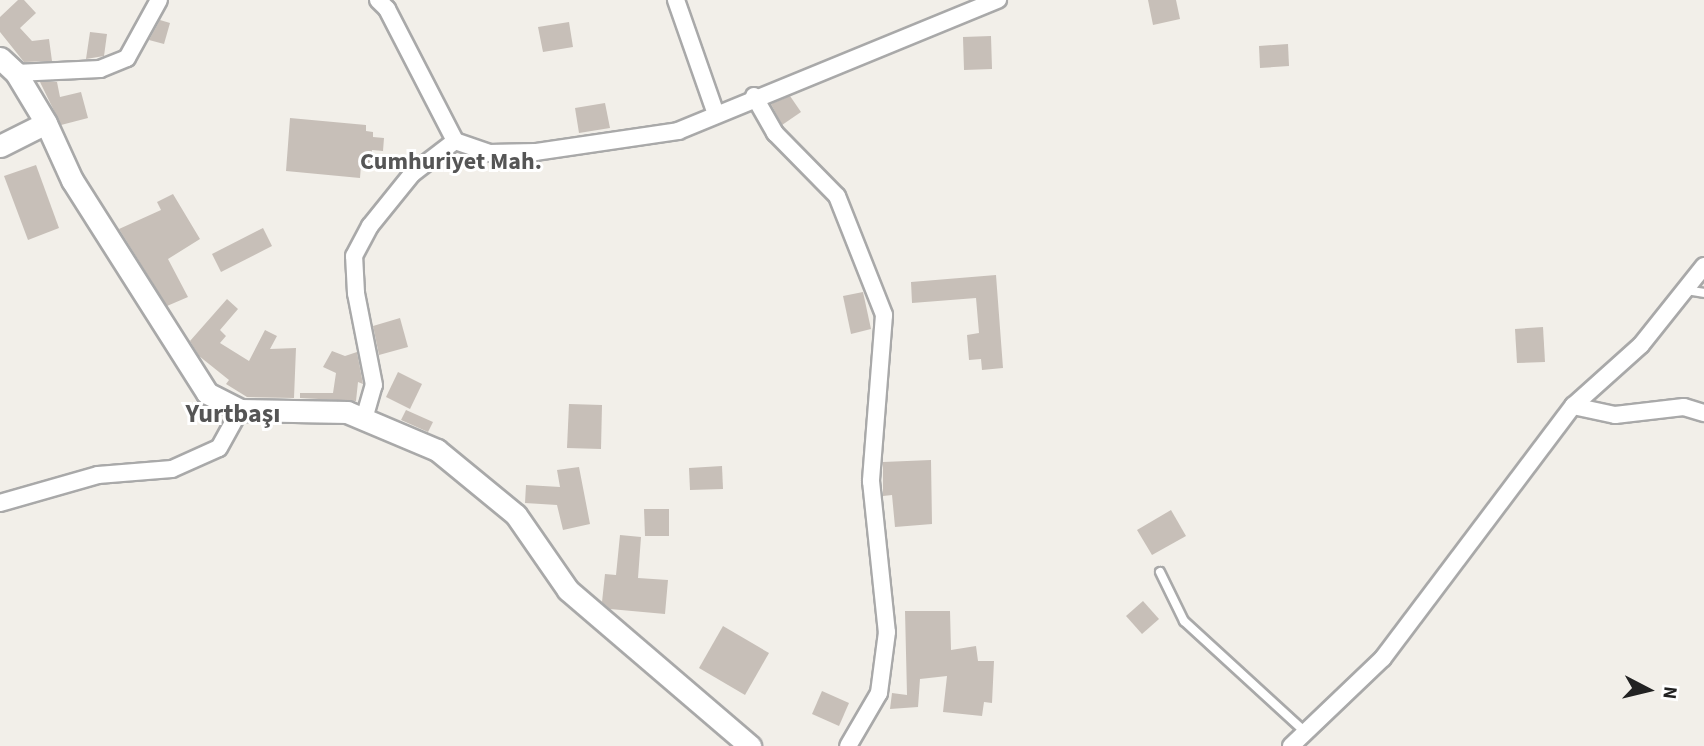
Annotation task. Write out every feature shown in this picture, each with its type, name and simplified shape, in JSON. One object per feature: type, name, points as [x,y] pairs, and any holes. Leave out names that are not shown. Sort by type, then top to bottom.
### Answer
[{"type":"street","points":[[16,73],[100,69],[127,58],[159,0]]},
{"type":"street","points":[[378,0],[387,9],[455,141],[489,153],[536,152],[678,131],[754,96],[998,0]]},
{"type":"street","points":[[676,0],[716,114]]},
{"type":"street","points":[[0,58],[16,73],[46,123],[72,180],[207,393],[240,410],[347,412],[437,450],[516,515],[568,590],[750,746]]},
{"type":"street","points":[[754,96],[775,133],[837,196],[884,316],[870,481],[887,632],[879,693],[848,746]]},
{"type":"street","points":[[0,146],[46,123]]},
{"type":"street","points":[[364,419],[374,385],[356,293],[354,256],[370,226],[412,174],[455,141]]},
{"type":"street","points":[[1290,746],[1383,658],[1573,406],[1641,345],[1704,266]]},
{"type":"street","points":[[1573,406],[1615,415],[1684,407],[1704,413]]},
{"type":"street","points":[[0,503],[98,475],[172,470],[219,449],[240,410]]},
{"type":"lane","points":[[1685,290],[1704,292]]},
{"type":"lane","points":[[1160,572],[1184,621],[1305,732]]},
{"type":"building","points":[[18,0],[24,0],[36,13],[20,28],[32,41],[49,39],[52,61],[24,62],[0,32],[0,17]]},
{"type":"building","points":[[1148,0],[1176,0],[1180,19],[1153,25]]},
{"type":"building","points":[[160,20],[170,23],[164,44],[149,40]]},
{"type":"building","points":[[569,22],[573,47],[543,52],[538,27]]},
{"type":"building","points":[[90,32],[107,34],[104,56],[86,59]]},
{"type":"building","points":[[991,36],[992,69],[964,70],[963,37]]},
{"type":"building","points":[[1288,44],[1289,66],[1260,68],[1259,46]]},
{"type":"building","points":[[40,82],[57,82],[60,97],[81,92],[88,118],[61,125]]},
{"type":"building","points":[[790,96],[801,112],[782,125],[771,104]]},
{"type":"building","points":[[605,103],[610,128],[579,133],[575,108]]},
{"type":"building","points":[[290,118],[366,125],[366,131],[373,132],[373,137],[384,138],[383,151],[372,150],[370,165],[361,165],[360,178],[286,171]]},
{"type":"building","points":[[36,165],[59,228],[28,240],[4,176]]},
{"type":"building","points":[[173,194],[200,239],[168,259],[188,297],[167,306],[119,229],[161,210],[157,202]]},
{"type":"building","points":[[263,228],[272,246],[221,272],[212,254]]},
{"type":"building","points":[[996,275],[1003,368],[982,370],[981,359],[969,360],[967,335],[979,333],[976,298],[912,303],[911,282]]},
{"type":"building","points":[[863,292],[871,329],[851,334],[843,296]]},
{"type":"building","points":[[227,299],[238,309],[220,330],[226,336],[220,343],[249,361],[265,330],[277,336],[270,349],[296,348],[294,398],[247,397],[226,384],[229,380],[199,356],[190,341]]},
{"type":"building","points":[[400,318],[408,347],[379,355],[373,326]]},
{"type":"building","points":[[1543,327],[1545,362],[1517,363],[1515,329]]},
{"type":"building","points":[[332,351],[345,356],[357,352],[363,384],[358,382],[356,401],[300,398],[300,393],[333,393],[336,373],[323,367]]},
{"type":"building","points":[[398,372],[422,384],[410,409],[386,397]]},
{"type":"building","points":[[569,404],[602,405],[601,449],[567,448]]},
{"type":"building","points":[[406,410],[433,422],[428,432],[401,420]]},
{"type":"building","points":[[931,460],[932,524],[895,527],[892,495],[883,496],[883,462]]},
{"type":"building","points":[[722,466],[723,489],[690,490],[689,468]]},
{"type":"building","points":[[579,467],[590,524],[563,530],[557,505],[525,503],[526,485],[560,487],[557,470]]},
{"type":"building","points":[[644,509],[669,509],[669,536],[645,536]]},
{"type":"building","points":[[1171,510],[1186,536],[1152,555],[1137,530]]},
{"type":"building","points":[[620,535],[641,537],[638,578],[668,580],[665,614],[610,609],[602,602],[605,574],[616,575]]},
{"type":"building","points":[[1143,601],[1159,619],[1142,634],[1126,616]]},
{"type":"building","points":[[905,611],[950,611],[951,650],[976,646],[978,661],[994,661],[992,703],[984,702],[982,716],[943,712],[947,676],[920,679],[918,707],[890,709],[892,693],[907,695]]},
{"type":"building","points":[[723,626],[769,653],[745,695],[699,668]]},
{"type":"building","points":[[822,691],[849,703],[839,726],[812,714]]},
{"type":"district","name":"Cumhuriyet Mah.","points":[[451,162]]},
{"type":"district","name":"Yurtbaşı","points":[[233,414]]}]
